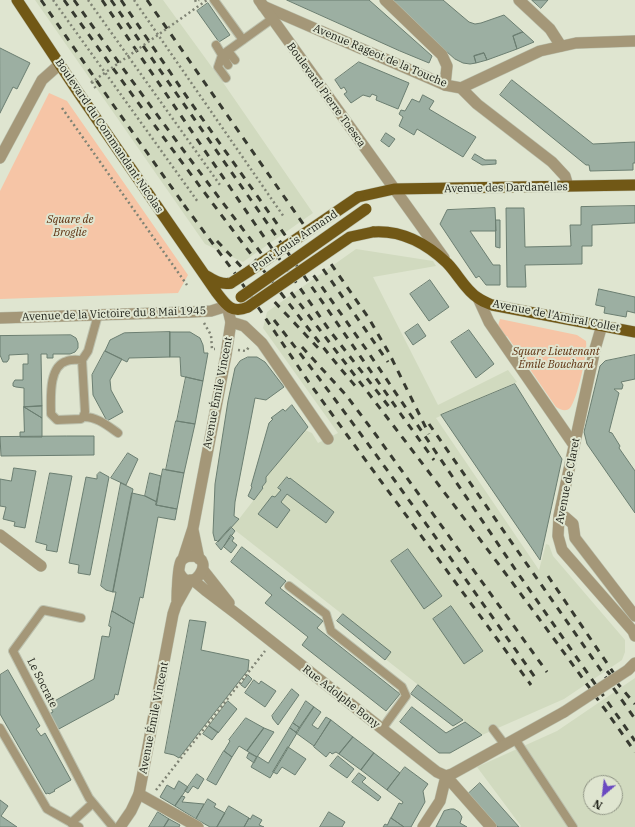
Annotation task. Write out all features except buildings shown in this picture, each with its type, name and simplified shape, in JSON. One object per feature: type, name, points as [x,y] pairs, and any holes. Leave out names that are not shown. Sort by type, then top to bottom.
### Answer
[{"type":"main road","name":"Boulevard du Commandant Nicolas","points":[[12,0],[19,4],[201,272],[227,306]]},
{"type":"main road","name":"Avenue des Dardanelles","points":[[358,198],[394,189],[635,185]]},
{"type":"main road","name":"Pont Louis Armand","points":[[227,306],[366,209],[378,194]]},
{"type":"main road","name":"Pont Louis Armand","points":[[231,283],[358,198]]},
{"type":"main road","points":[[227,306],[236,309],[248,308],[350,237],[373,232],[396,232],[414,239],[427,247],[448,264],[478,298]]},
{"type":"main road","name":"Boulevard du Commandant Nicolas","points":[[201,272],[224,284],[231,283]]},
{"type":"main road","name":"Avenue de l'Amiral Collet","points":[[478,298],[492,305],[505,308],[635,332]]},
{"type":"street","points":[[385,0],[442,55],[447,66],[445,85]]},
{"type":"street","points":[[519,0],[550,29],[561,46]]},
{"type":"street","name":"Avenue Rageot de la Touche","points":[[261,3],[445,85],[461,88],[540,51],[576,42],[635,41]]},
{"type":"street","name":"Boulevard Pierre Toesca","points":[[261,3],[394,189]]},
{"type":"street","points":[[0,158],[42,80],[60,64]]},
{"type":"street","points":[[461,88],[477,104],[552,162],[565,176],[568,186]]},
{"type":"street","points":[[394,189],[448,264]]},
{"type":"street","points":[[478,298],[489,322],[574,445]]},
{"type":"street","name":"Avenue de la Victoire du 8 Mai 1945","points":[[0,318],[204,312],[227,306]]},
{"type":"street","name":"Avenue Émile Vincent","points":[[183,559],[193,528],[232,322],[227,306]]},
{"type":"street","points":[[232,322],[244,326],[262,342],[328,439]]},
{"type":"street","name":"Avenue de Claret","points":[[602,325],[595,349],[559,516],[558,536],[562,550],[633,631],[635,636]]},
{"type":"street","points":[[559,516],[565,517],[573,524],[575,538],[635,616]]},
{"type":"street","name":"Avenue Émile Vincent","points":[[193,528],[201,565]]},
{"type":"street","points":[[0,534],[41,566]]},
{"type":"street","points":[[190,556],[196,557],[201,565],[200,576],[192,580],[183,578],[179,572],[179,564],[183,559],[190,556]]},
{"type":"street","name":"Rue Adolphe Bony","points":[[201,565],[238,614]]},
{"type":"street","name":"Avenue Émile Vincent","points":[[120,827],[131,811],[139,794],[173,614],[176,605],[179,572]]},
{"type":"street","name":"Avenue Émile Vincent","points":[[176,605],[192,580]]},
{"type":"street","name":"Rue Adolphe Bony","points":[[192,580],[238,614],[432,768],[446,776],[491,827]]},
{"type":"street","points":[[423,827],[440,801],[446,776],[564,712],[632,667]]},
{"type":"street","points":[[139,794],[198,827]]},
{"type":"lane","points":[[214,0],[243,40]]},
{"type":"lane","points":[[226,78],[218,67],[225,53],[272,19]]},
{"type":"lane","points":[[216,45],[225,53],[232,63]]},
{"type":"lane","points":[[83,417],[82,360],[88,351],[98,315]]},
{"type":"lane","points":[[82,360],[66,361],[56,369],[52,376],[51,414],[57,420],[81,419],[83,417],[88,417],[102,422],[118,432]]},
{"type":"lane","points":[[289,586],[326,614],[331,631],[402,686],[406,696],[382,729]]},
{"type":"lane","name":"Le Socrate","points":[[81,618],[43,610],[13,651],[85,791],[93,803]]},
{"type":"lane","points":[[0,728],[47,809],[75,825],[93,803],[113,827]]},
{"type":"lane","points":[[493,729],[504,745]]},
{"type":"lane","points":[[515,739],[573,827]]},
{"type":"path","points":[[54,0],[198,202]]},
{"type":"path","points":[[88,0],[220,185]]},
{"type":"path","points":[[134,0],[284,217]]},
{"type":"path","points":[[195,0],[196,2],[199,0]]},
{"type":"path","points":[[96,88],[91,82],[207,0]]},
{"type":"path","points":[[62,108],[187,285]]},
{"type":"path","points":[[200,322],[205,323],[211,336],[212,349]]},
{"type":"path","points":[[238,350],[246,351]]},
{"type":"path","points":[[150,799],[272,642]]},
{"type":"shaded area","points":[[35,0],[163,0],[222,81],[313,213],[243,262],[205,244]]},
{"type":"shaded area","points":[[356,249],[433,261],[436,266],[373,277],[438,405],[508,370],[517,382],[436,418],[539,570],[546,544],[549,545],[553,556],[625,640],[625,652],[622,660],[564,699],[482,735],[337,621],[342,614],[231,527],[263,488],[262,487],[266,482],[266,477],[305,430],[312,433],[318,443],[338,433],[263,328],[267,312]]},
{"type":"shaded area","points":[[635,678],[635,827],[520,827],[521,826],[477,767],[557,731]]},
{"type":"green space","name":"Square de Broglie","points":[[49,93],[67,101],[188,275],[178,293],[0,299],[0,191]]},
{"type":"green space","name":"Square Lieutenant Émile Bouchard","points":[[500,319],[577,335],[586,341],[584,365],[579,386],[570,408],[563,410],[556,407],[507,336],[503,337],[498,326]]},
{"type":"railway","points":[[41,0],[187,209]]},
{"type":"railway","points":[[64,0],[185,167],[320,343],[358,389]]},
{"type":"railway","points":[[74,0],[213,190],[497,562],[635,752]]},
{"type":"railway","points":[[102,0],[330,331],[390,408]]},
{"type":"railway","points":[[111,0],[434,460]]},
{"type":"railway","points":[[121,0],[189,100],[366,349],[517,572],[635,741]]},
{"type":"railway","points":[[147,0],[368,317],[389,353],[429,434]]},
{"type":"railway","points":[[184,205],[237,276],[308,381],[347,435],[531,685]]},
{"type":"railway","points":[[217,241],[320,350]]},
{"type":"railway","points":[[323,269],[388,362]]},
{"type":"railway","points":[[274,320],[375,453],[537,680]]},
{"type":"railway","points":[[302,347],[346,395],[547,672]]},
{"type":"railway","points":[[429,424],[635,719]]},
{"type":"railway","points":[[548,576],[615,675]]},
{"type":"railway","points":[[607,671],[635,704]]}]
